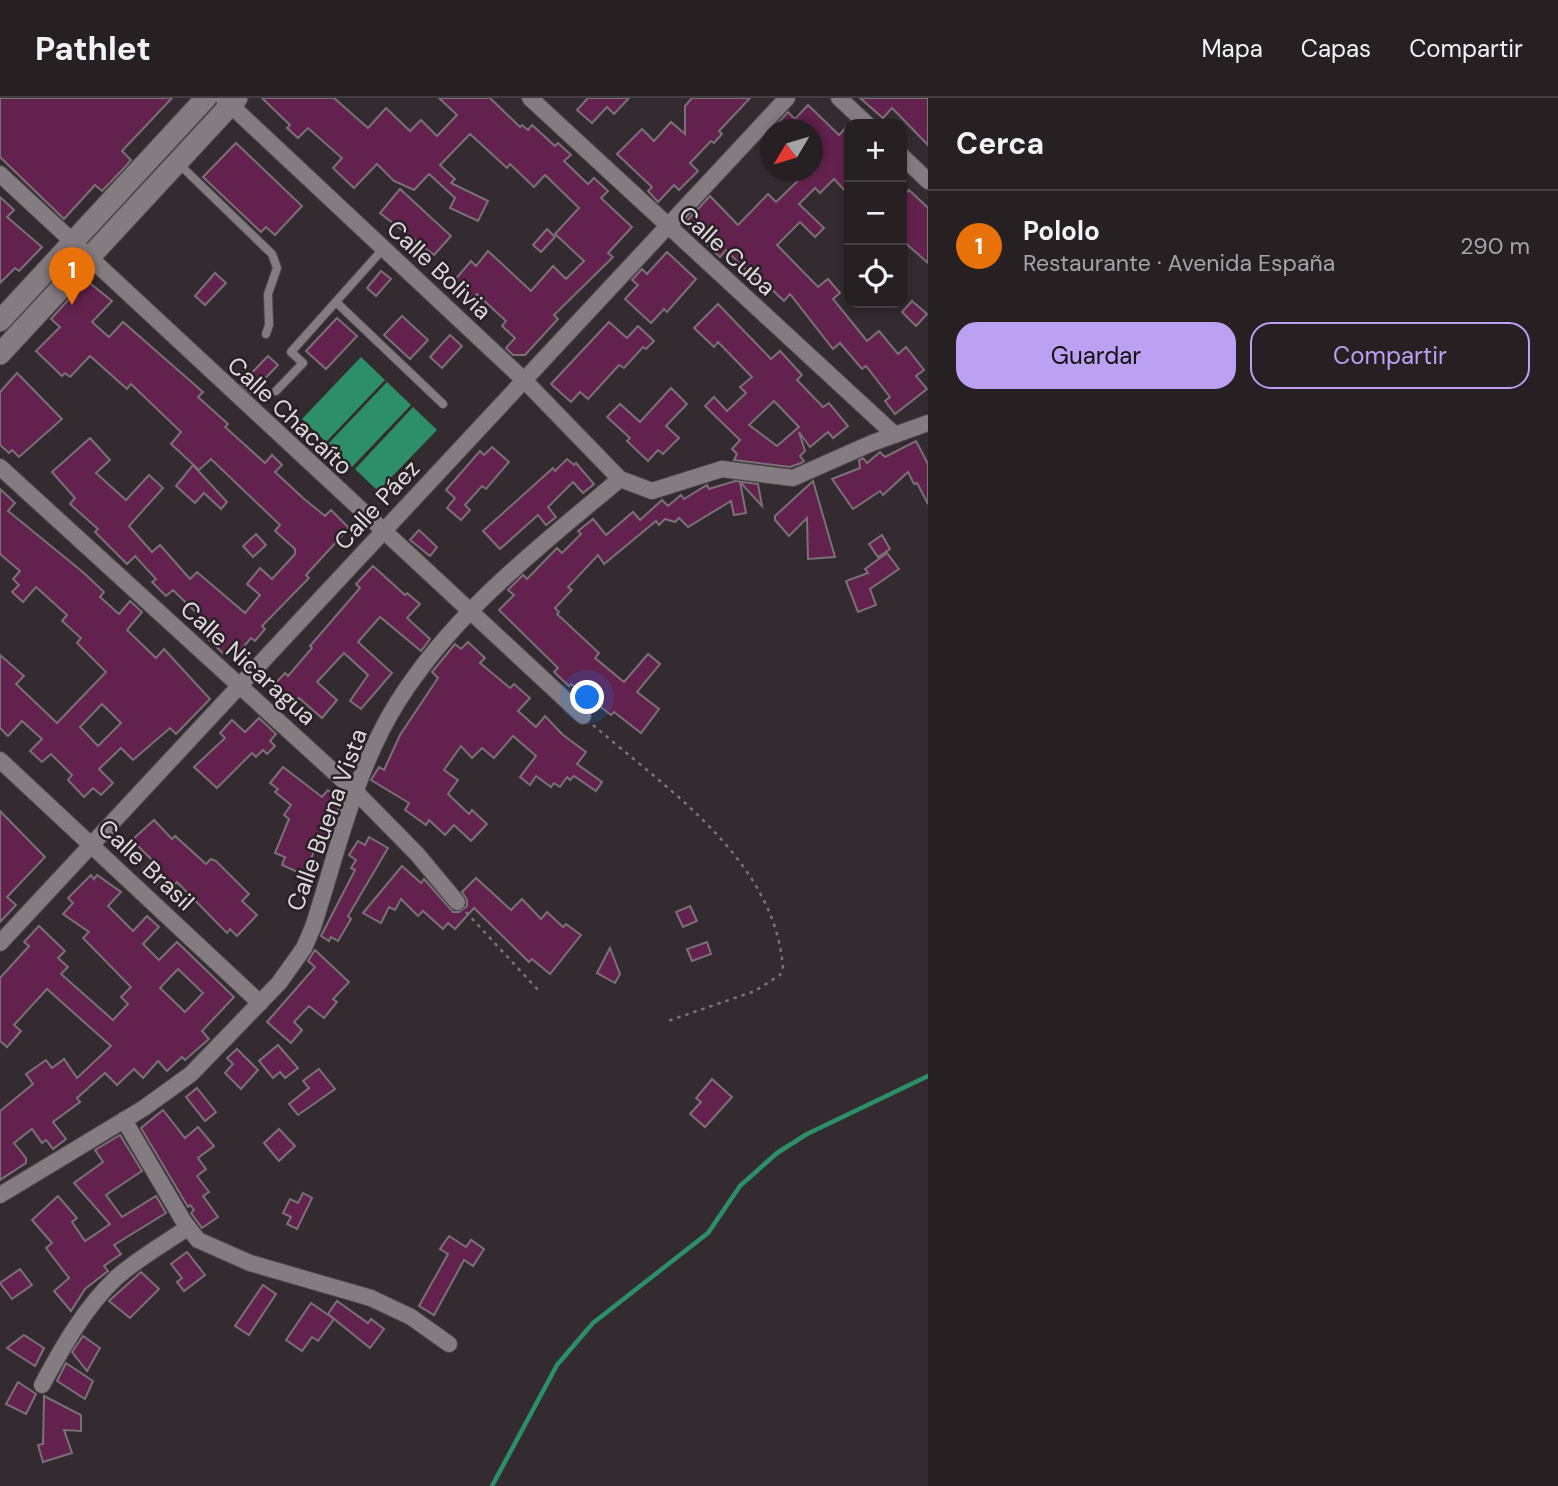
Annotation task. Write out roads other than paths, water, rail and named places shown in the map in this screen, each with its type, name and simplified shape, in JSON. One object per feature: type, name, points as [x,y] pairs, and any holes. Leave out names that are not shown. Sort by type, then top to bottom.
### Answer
[{"type":"main road","points":[[0,321],[206,98]]},
{"type":"main road","points":[[0,354],[177,162],[230,100]]},
{"type":"street","name":"Calle Cuba","points":[[530,98],[895,435]]},
{"type":"street","points":[[544,111],[556,98]]},
{"type":"street","name":"Calle Páez","points":[[0,943],[787,98]]},
{"type":"street","points":[[839,98],[862,119]]},
{"type":"street","name":"Calle Bolivia","points":[[230,100],[383,249],[524,380],[620,478]]},
{"type":"street","points":[[907,161],[928,181]]},
{"type":"street","name":"Calle Chacaíto","points":[[0,174],[468,612],[583,716]]},
{"type":"street","points":[[620,478],[652,491],[722,470],[793,478],[928,424]]},
{"type":"street","name":"Calle Nicaragua","points":[[0,467],[357,793],[417,854],[457,902]]},
{"type":"street","name":"Calle Buena Vista","points":[[0,1195],[124,1120],[191,1074],[260,1003],[304,948],[372,750],[397,703],[468,612],[534,550],[620,478]]},
{"type":"street","name":"Calle Brasil","points":[[0,760],[260,1003]]},
{"type":"street","points":[[124,1120],[187,1228],[198,1240],[240,1259],[371,1298],[394,1308],[449,1344]]},
{"type":"street","points":[[42,1385],[58,1355],[106,1288],[132,1266],[187,1228]]},
{"type":"lane","points":[[177,162],[272,254],[277,268],[268,294],[269,325],[266,334]]},
{"type":"lane","points":[[276,391],[303,363],[291,352],[383,249]]},
{"type":"lane","points":[[336,302],[443,404]]},
{"type":"waterway","points":[[492,1486],[557,1365],[593,1323],[708,1233],[740,1186],[777,1153],[807,1134],[928,1076]]},
{"type":"place","name":"Pololo","points":[[72,305]]}]
